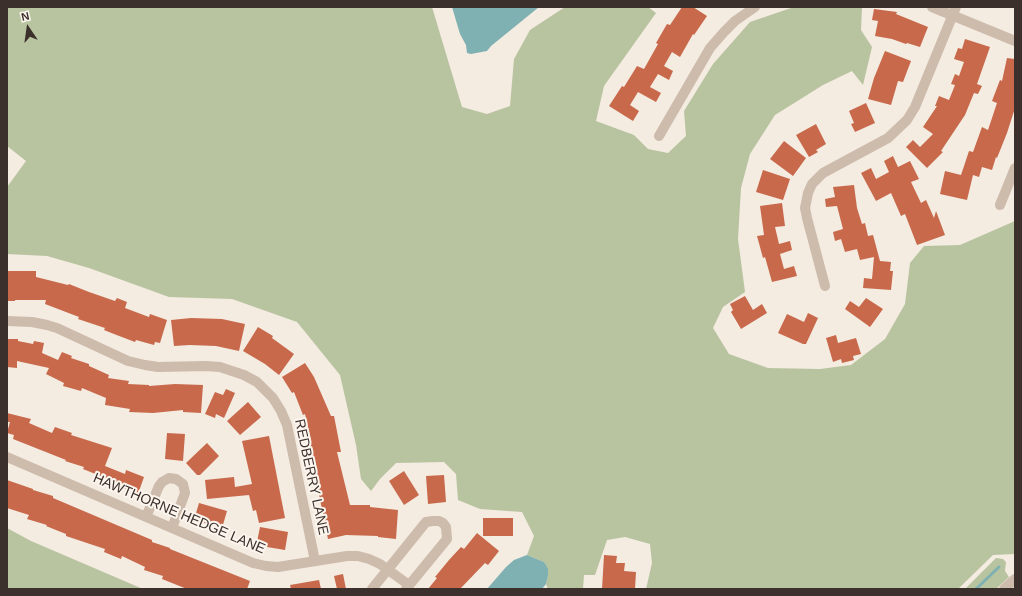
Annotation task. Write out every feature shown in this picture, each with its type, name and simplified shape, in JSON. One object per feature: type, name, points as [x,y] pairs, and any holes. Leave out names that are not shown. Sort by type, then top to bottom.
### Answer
[{"type":"street","points":[[659,136],[710,48],[735,21],[755,7]]},
{"type":"street","points":[[932,7],[954,11],[1015,41]]},
{"type":"street","points":[[825,286],[805,208],[808,193],[812,184],[823,173],[888,138],[907,120],[915,107],[954,11]]},
{"type":"street","points":[[1000,205],[1015,168]]},
{"type":"street","name":"REDBERRY LANE","points":[[7,321],[32,322],[57,328],[128,361],[145,366],[220,367],[244,375],[257,382],[273,398],[282,411],[287,425],[315,561]]},
{"type":"street","name":"HAWTHORNE HEDGE LANE","points":[[7,457],[253,563],[266,566],[287,566],[347,556],[358,556],[374,561],[388,570],[408,587]]},
{"type":"street","points":[[146,517],[162,482],[169,478],[176,479],[183,484],[185,493],[172,528]]},
{"type":"street","points":[[372,589],[426,522],[433,520],[443,523],[446,527],[446,539],[408,587]]},
{"type":"street","points":[[1004,589],[1015,579]]},
{"type":"green space","points":[[7,7],[432,7],[462,107],[487,114],[510,106],[514,59],[530,30],[565,7],[648,7],[656,13],[604,86],[596,121],[634,135],[648,149],[668,153],[686,136],[684,111],[713,64],[750,22],[794,7],[862,7],[861,30],[872,47],[863,85],[852,71],[823,85],[775,115],[750,154],[741,188],[738,239],[745,292],[723,307],[713,328],[729,354],[768,368],[820,369],[851,365],[885,339],[905,304],[910,263],[924,246],[960,245],[1015,221],[1015,554],[993,555],[958,589],[646,589],[652,563],[650,544],[625,537],[607,540],[595,575],[584,575],[583,589],[548,589],[546,584],[548,576],[544,562],[527,555],[534,536],[522,512],[480,509],[458,500],[456,474],[444,462],[396,463],[380,479],[371,491],[361,479],[356,445],[340,375],[297,322],[232,299],[169,297],[89,268],[47,256],[7,254],[7,187],[26,161],[7,146]]},
{"type":"green space","points":[[7,528],[31,541],[143,589],[7,589]]},
{"type":"green space","points":[[996,558],[1003,559],[1006,562],[1005,571],[1009,577],[996,589],[965,589]]},
{"type":"water","points":[[452,7],[539,7],[491,46],[487,51],[471,54],[467,53],[466,45],[460,34]]},
{"type":"water","points":[[527,555],[544,562],[548,569],[546,584],[542,589],[487,589],[514,560]]},
{"type":"building","points":[[682,7],[693,7],[707,16],[694,35],[693,34],[680,57],[672,52],[664,66],[673,71],[669,80],[658,74],[650,87],[661,93],[656,102],[638,92],[630,105],[639,111],[633,121],[609,106],[622,86],[624,87],[637,66],[644,69],[667,24],[670,25]]},
{"type":"building","points":[[874,9],[897,12],[896,14],[928,27],[920,47],[875,36],[878,21],[872,20]]},
{"type":"building","points":[[965,39],[990,47],[977,84],[982,86],[978,94],[974,93],[965,115],[941,151],[943,152],[927,168],[906,147],[913,140],[920,147],[933,134],[923,127],[937,106],[935,106],[939,96],[949,100],[955,85],[951,84],[955,74],[959,76],[964,62],[954,59],[958,48],[962,49]]},
{"type":"building","points":[[885,51],[911,61],[903,82],[898,81],[891,105],[868,99],[874,78]]},
{"type":"building","points":[[1007,58],[1015,59],[1015,108],[992,170],[982,167],[979,177],[973,175],[967,200],[940,194],[945,171],[961,175],[969,151],[973,152],[982,127],[988,130],[997,103],[992,101],[1000,80],[1002,81]]},
{"type":"building","points":[[866,103],[875,123],[855,132],[851,124],[854,123],[849,111]]},
{"type":"building","points":[[816,124],[826,144],[816,150],[818,152],[809,157],[796,135]]},
{"type":"building","points":[[784,141],[806,158],[793,176],[770,159]]},
{"type":"building","points":[[893,156],[898,167],[910,161],[919,179],[911,182],[921,203],[926,200],[934,218],[936,211],[945,235],[917,245],[905,214],[901,216],[891,193],[876,201],[861,173],[871,168],[876,179],[889,172],[884,161]]},
{"type":"building","points":[[763,170],[790,179],[783,200],[756,192]]},
{"type":"building","points":[[854,185],[857,208],[862,224],[865,223],[868,236],[873,235],[880,261],[891,262],[890,271],[893,271],[891,290],[863,288],[864,278],[872,279],[874,257],[860,260],[857,249],[845,252],[841,239],[835,241],[833,232],[843,229],[837,206],[826,207],[825,199],[835,197],[833,187]]},
{"type":"building","points":[[782,203],[785,226],[775,227],[779,244],[790,241],[792,250],[780,254],[784,269],[794,266],[797,276],[772,282],[757,236],[764,235],[760,206]]},
{"type":"building","points":[[7,271],[36,271],[36,277],[69,284],[115,301],[117,298],[127,302],[125,308],[149,317],[150,314],[167,320],[160,343],[155,342],[154,345],[136,340],[135,342],[104,330],[105,328],[78,319],[79,317],[45,304],[46,300],[7,301]]},
{"type":"building","points":[[745,296],[753,310],[762,304],[767,313],[741,329],[731,312],[733,310],[730,304]]},
{"type":"building","points":[[866,298],[883,309],[870,327],[845,309],[850,301],[859,307]]},
{"type":"building","points":[[808,313],[818,318],[806,344],[778,333],[787,314],[804,322]]},
{"type":"building","points":[[191,318],[222,319],[245,324],[239,351],[216,346],[174,346],[171,320]]},
{"type":"building","points":[[258,327],[273,336],[272,338],[294,354],[279,375],[265,364],[243,351]]},
{"type":"building","points":[[836,335],[838,343],[856,338],[861,354],[853,356],[854,360],[842,363],[841,359],[833,362],[826,338]]},
{"type":"building","points":[[8,339],[18,339],[18,341],[33,344],[34,341],[44,343],[42,353],[58,360],[62,352],[72,356],[71,358],[89,364],[89,366],[109,375],[108,378],[129,381],[128,384],[149,386],[175,384],[203,385],[201,413],[183,412],[183,410],[153,413],[129,412],[130,409],[105,405],[106,398],[82,388],[81,391],[63,386],[64,383],[46,374],[49,368],[17,361],[17,368],[7,367]]},
{"type":"building","points":[[305,363],[314,377],[331,416],[334,416],[341,452],[337,452],[350,505],[370,505],[370,507],[398,510],[396,539],[378,536],[346,535],[328,539],[308,440],[311,440],[305,414],[303,415],[294,392],[292,393],[282,377]]},
{"type":"building","points":[[226,389],[235,393],[224,418],[216,414],[215,418],[205,414],[215,392],[223,395]]},
{"type":"building","points":[[248,402],[261,417],[240,435],[227,421]]},
{"type":"building","points":[[7,413],[31,419],[29,423],[52,433],[55,427],[72,433],[71,435],[112,448],[105,466],[125,474],[126,470],[144,477],[138,494],[112,484],[113,481],[83,469],[84,467],[65,461],[66,460],[13,439],[14,435],[7,433],[10,422],[7,422]]},
{"type":"building","points":[[167,433],[185,434],[183,461],[165,459]]},
{"type":"building","points":[[269,436],[285,518],[259,523],[256,510],[253,511],[249,495],[207,499],[205,480],[234,477],[235,487],[252,484],[242,441]]},
{"type":"building","points":[[207,443],[219,456],[200,475],[197,475],[186,463]]},
{"type":"building","points":[[404,471],[419,495],[404,505],[389,481]]},
{"type":"building","points":[[444,475],[446,502],[428,504],[426,476]]},
{"type":"building","points":[[7,480],[53,496],[53,498],[152,540],[152,542],[250,581],[247,589],[187,589],[162,579],[163,576],[144,570],[145,567],[122,556],[121,559],[104,552],[105,549],[66,536],[66,534],[46,526],[47,525],[27,519],[29,515],[7,508]]},
{"type":"building","points":[[199,503],[227,511],[222,528],[194,520]]},
{"type":"building","points":[[483,518],[513,518],[513,536],[483,536]]},
{"type":"building","points":[[260,527],[288,532],[285,550],[267,547],[267,545],[257,542]]},
{"type":"building","points":[[477,533],[499,551],[488,565],[485,563],[460,589],[428,589],[437,578],[435,577],[449,560],[461,547],[464,549]]},
{"type":"building","points":[[604,555],[617,556],[616,563],[625,563],[624,571],[636,572],[635,589],[602,589]]},
{"type":"building","points":[[343,574],[346,589],[337,589],[334,576]]},
{"type":"building","points":[[319,580],[321,589],[291,589],[290,585]]},
{"type":"waterway","points":[[976,589],[999,567]]}]
